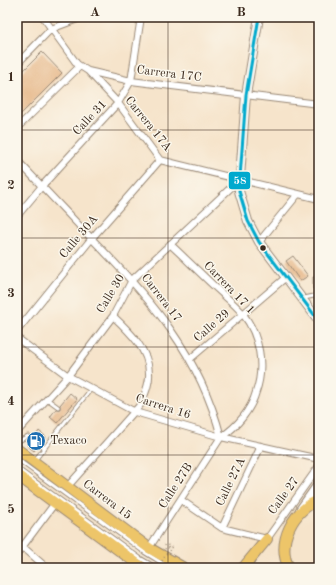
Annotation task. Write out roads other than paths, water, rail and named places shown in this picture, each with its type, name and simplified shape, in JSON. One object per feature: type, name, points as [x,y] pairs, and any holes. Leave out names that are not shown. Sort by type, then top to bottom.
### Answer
[{"type":"main road","name":"Carrera 15","points":[[17,449],[149,548],[184,568]]},
{"type":"main road","points":[[17,475],[143,568]]},
{"type":"main road","points":[[289,568],[285,553],[285,542],[289,530],[297,516],[309,505],[319,500]]},
{"type":"main road","points":[[243,568],[267,539]]},
{"type":"street","name":"Carrera 17C","points":[[43,17],[79,67],[88,71],[131,81],[319,104]]},
{"type":"street","points":[[17,64],[51,29],[83,17]]},
{"type":"street","name":"Calle 31","points":[[17,216],[42,186],[118,104],[131,81],[141,17]]},
{"type":"street","points":[[259,17],[246,95],[238,180],[242,206],[259,242],[319,321]]},
{"type":"street","points":[[17,128],[79,67]]},
{"type":"street","name":"Carrera 17A","points":[[88,71],[118,104],[160,160],[319,199]]},
{"type":"street","name":"Carrera 17","points":[[17,160],[132,280],[163,318],[190,359],[202,382],[215,413],[221,436]]},
{"type":"street","name":"Calle 30A","points":[[17,331],[92,238],[160,160]]},
{"type":"street","name":"Calle 30","points":[[18,431],[68,376],[113,316],[132,280],[238,180]]},
{"type":"street","points":[[259,242],[298,194]]},
{"type":"street","name":"Carrera 17 1","points":[[170,244],[243,314],[256,338],[261,356],[261,377],[255,396],[245,415],[230,431],[221,436]]},
{"type":"street","name":"Calle 29","points":[[190,359],[285,278]]},
{"type":"street","points":[[68,486],[142,404],[149,373],[144,353],[135,338],[113,316]]},
{"type":"street","name":"Carrera 16","points":[[17,338],[68,376],[134,412],[221,436],[319,459]]},
{"type":"street","name":"Calle 27B","points":[[149,548],[221,436]]},
{"type":"street","name":"Calle 27A","points":[[222,528],[261,446]]},
{"type":"street","name":"Calle 27","points":[[267,539],[319,466]]},
{"type":"street","points":[[297,516],[319,483]]},
{"type":"street","points":[[181,500],[222,528],[267,539]]},
{"type":"street","points":[[17,554],[55,504]]},
{"type":"street","points":[[23,547],[47,568]]},
{"type":"lane","points":[[302,299],[319,295]]},
{"type":"lane","points":[[34,462],[91,388]]},
{"type":"lane","points":[[47,399],[58,408]]},
{"type":"lane","points":[[65,414],[69,417]]},
{"type":"lane","points":[[18,431],[33,439]]},
{"type":"lane","points":[[17,442],[28,436]]},
{"type":"lane","points":[[40,444],[45,448]]},
{"type":"lane","points":[[17,459],[144,552],[170,568]]},
{"type":"lane","points":[[17,468],[140,558],[157,568]]},
{"type":"place","name":"Texaco","points":[[36,441]]}]
